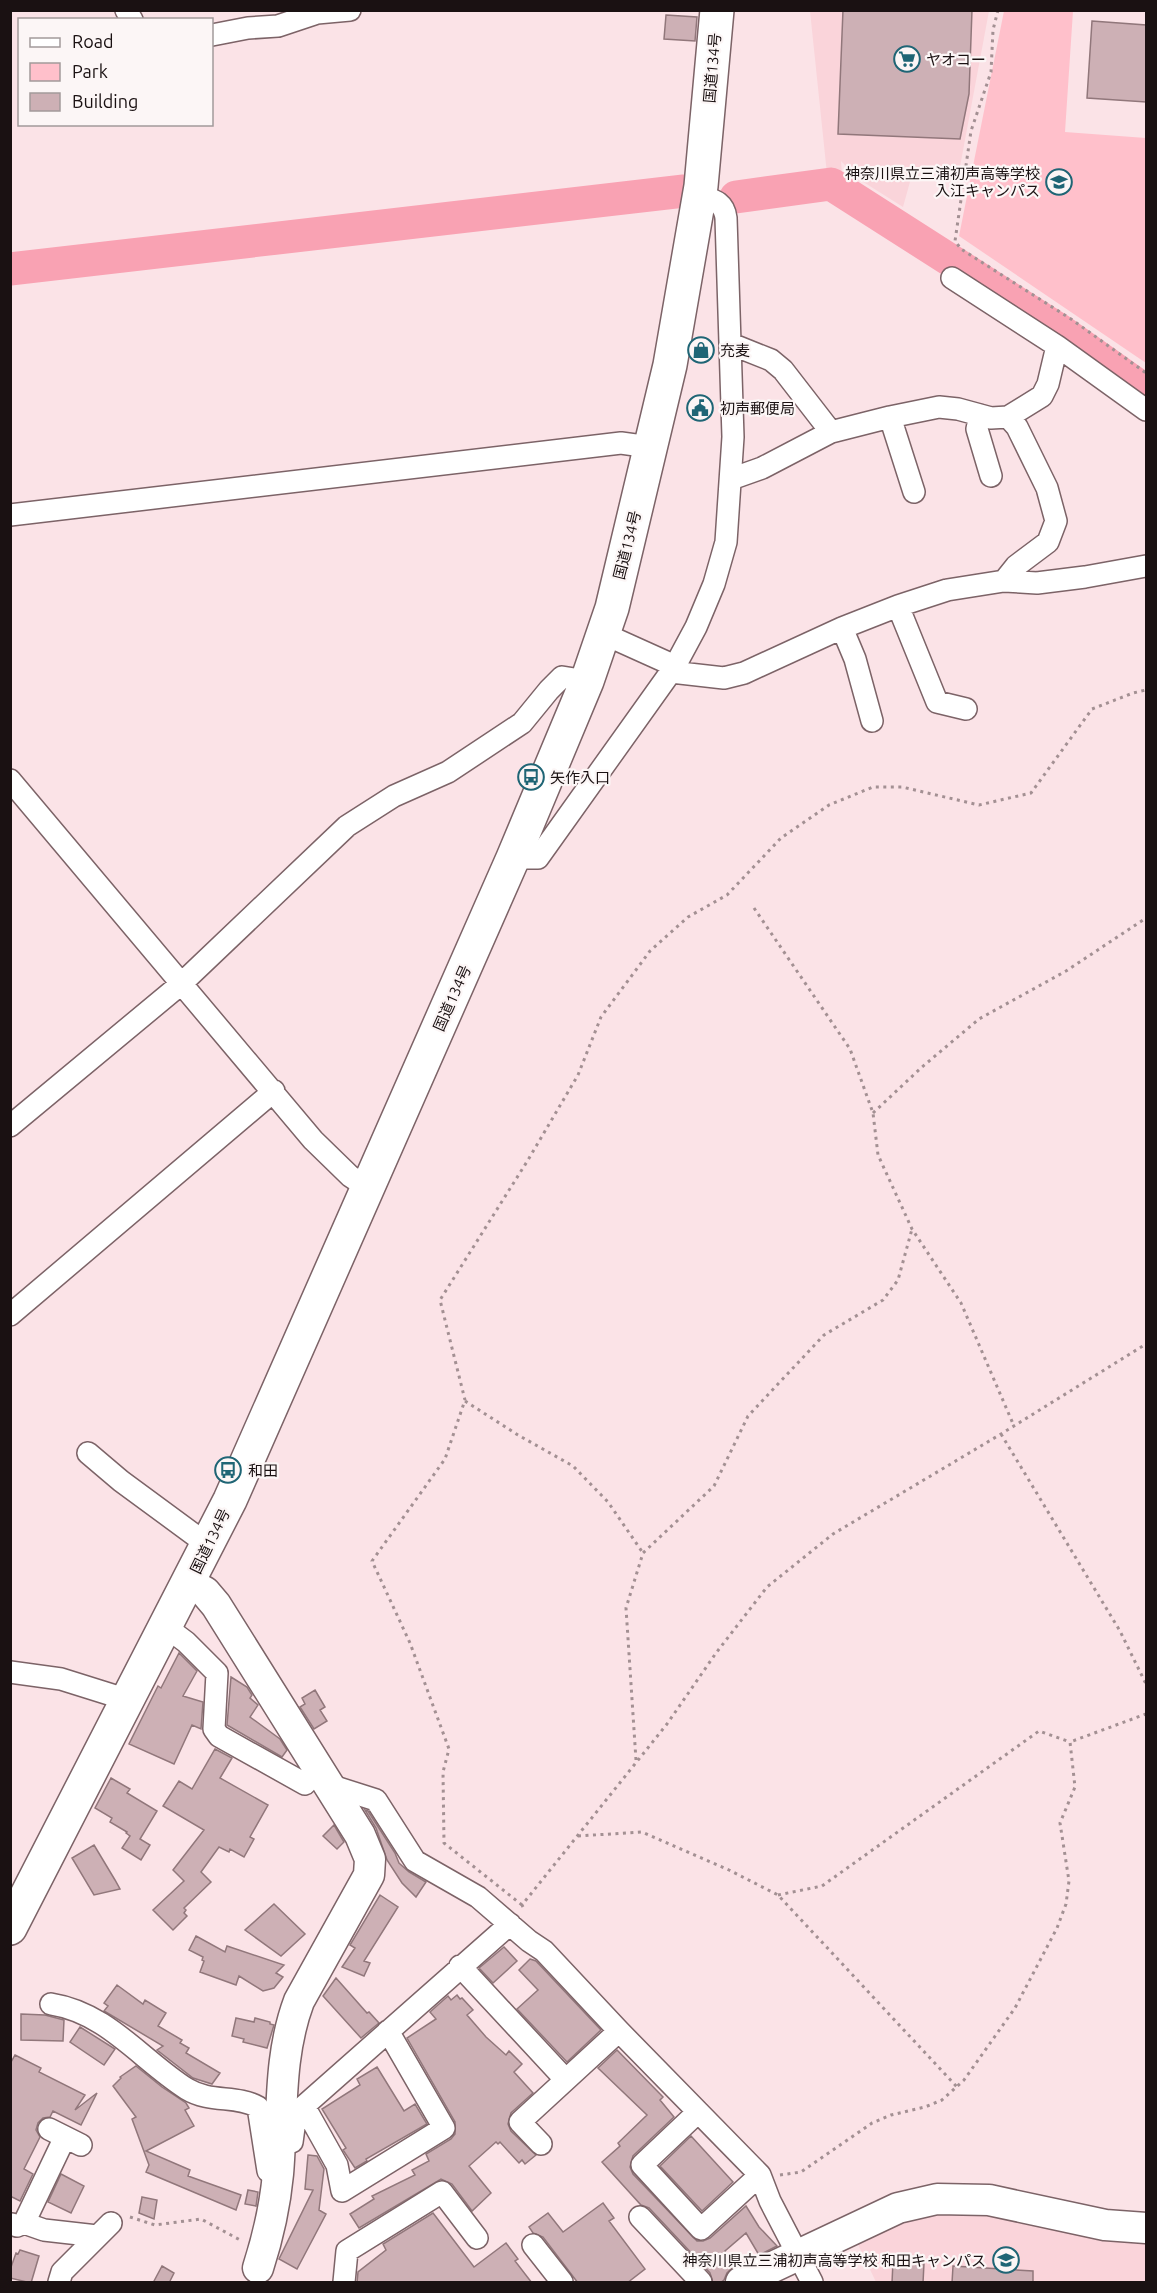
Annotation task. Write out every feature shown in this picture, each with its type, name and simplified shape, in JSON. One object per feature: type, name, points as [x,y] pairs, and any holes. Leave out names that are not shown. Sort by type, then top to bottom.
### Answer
[{"type":"highway","name":"国道134号","points":[[10,1928],[230,1500],[513,858],[587,681],[603,634],[670,365],[699,195],[717,10]]},
{"type":"street","points":[[213,35],[248,28],[278,26],[317,13],[350,10]]},
{"type":"street","points":[[513,858],[538,858],[673,669],[696,627],[714,584],[726,542],[731,478],[731,344],[725,208],[718,201],[699,195]]},
{"type":"street","points":[[952,278],[1057,346],[1146,410]]},
{"type":"street","points":[[731,344],[771,360],[783,370],[831,432]]},
{"type":"street","points":[[731,478],[762,468],[831,432],[890,417],[939,407],[958,409],[991,418],[1008,417],[1042,396],[1048,384],[1057,346]]},
{"type":"street","points":[[980,415],[977,429],[991,476]]},
{"type":"street","points":[[890,417],[914,492]]},
{"type":"street","points":[[1004,580],[1016,566],[1048,542],[1056,521],[1047,488],[1017,427],[1008,417]]},
{"type":"street","points":[[10,515],[621,443],[650,447]]},
{"type":"street","points":[[603,634],[673,669],[724,678],[744,673],[842,628],[947,590],[1004,580],[1037,583],[1146,566]]},
{"type":"street","points":[[898,606],[937,702],[966,709]]},
{"type":"street","points":[[842,628],[855,659],[872,721]]},
{"type":"street","points":[[10,1126],[181,984],[346,826],[394,796],[448,772],[522,723],[562,677],[587,681]]},
{"type":"street","points":[[10,780],[313,1140],[350,1176],[368,1188]]},
{"type":"street","points":[[10,1315],[274,1091]]},
{"type":"street","points":[[88,1453],[121,1481],[208,1545]]},
{"type":"street","points":[[189,1582],[205,1592],[216,1605],[360,1835],[370,1859],[369,1875],[299,2001],[291,2022],[280,2106],[278,2173],[261,2271]]},
{"type":"street","points":[[166,1627],[186,1642],[217,1672],[214,1729],[219,1736],[305,1784],[324,1776],[376,1800],[415,1861],[519,1919],[544,1951],[619,2031],[760,2175],[770,2201],[812,2283]]},
{"type":"street","points":[[10,1672],[61,1679],[128,1700]]},
{"type":"street","points":[[51,2004],[72,2007],[99,2020],[188,2089],[209,2098],[249,2102],[258,2107],[268,2171],[289,2173],[296,2113],[460,1966],[519,1919]]},
{"type":"street","points":[[460,1966],[565,2079]]},
{"type":"street","points":[[304,2106],[337,2165],[342,2191],[444,2128],[388,2031]]},
{"type":"street","points":[[541,2144],[520,2122],[619,2031]]},
{"type":"street","points":[[698,2112],[642,2165],[701,2229],[760,2175]]},
{"type":"street","points":[[65,2137],[17,2224],[44,2229],[104,2229]]},
{"type":"street","points":[[344,2283],[347,2252],[442,2192],[477,2238]]},
{"type":"street","points":[[741,2283],[797,2254],[898,2208],[938,2199],[989,2200],[1105,2225],[1146,2228]]},
{"type":"street","points":[[639,2217],[701,2283]]},
{"type":"street","points":[[58,2283],[62,2272],[104,2229]]},
{"type":"street","points":[[532,2245],[562,2283]]},
{"type":"path","points":[[998,10],[993,30],[991,72],[971,131],[955,241],[961,249],[1071,320],[1146,373]]},
{"type":"path","points":[[522,1905],[444,1843],[443,1772],[449,1749],[410,1643],[372,1561],[445,1459],[465,1400],[440,1300],[528,1160],[578,1075],[601,1017],[650,951],[688,917],[727,895],[781,838],[830,805],[873,787],[902,787],[979,805],[1031,793],[1092,709],[1132,693],[1146,690]]},
{"type":"path","points":[[754,908],[850,1049],[873,1113],[878,1155],[912,1229],[961,1304],[1014,1426]]},
{"type":"path","points":[[873,1113],[922,1067],[980,1019],[1066,971],[1146,918]]},
{"type":"path","points":[[637,1762],[626,1608],[643,1553],[714,1486],[748,1416],[824,1335],[883,1300],[898,1280],[912,1229]]},
{"type":"path","points":[[519,1919],[522,1905],[667,1725],[738,1622],[767,1587],[832,1534],[1001,1434],[1146,1344]]},
{"type":"path","points":[[465,1400],[518,1435],[573,1466],[608,1502],[643,1553]]},
{"type":"path","points":[[1001,1434],[1120,1631],[1146,1684]]},
{"type":"path","points":[[778,1895],[822,1886],[1039,1731],[1071,1742],[1146,1714]]},
{"type":"path","points":[[760,2175],[790,2175],[801,2172],[872,2123],[942,2100],[957,2087],[1015,2008],[1057,1929],[1066,1904],[1069,1881],[1060,1823],[1076,1787],[1071,1742]]},
{"type":"path","points":[[578,1836],[642,1832],[729,1870],[778,1895],[957,2087]]},
{"type":"path","points":[[104,2229],[128,2217],[155,2225],[201,2219],[261,2271]]},
{"type":"shaded area","points":[[810,11],[989,11],[959,172],[913,171],[903,207],[857,178],[841,161],[842,173],[827,174]]},
{"type":"shaded area","name":"神奈川県立三浦初声高等学校 和田キャンパス","points":[[971,2213],[1146,2238],[1146,2282],[876,2282],[853,2234],[913,2214]]},
{"type":"green space","name":"神奈川県立三浦初声高等学校 入江キャンパス","points":[[1004,11],[1073,11],[1065,132],[1146,138],[1146,363],[959,236]]},
{"type":"building","points":[[843,10],[972,10],[969,94],[960,139],[838,134]]},
{"type":"building","points":[[666,15],[697,17],[695,41],[664,39]]},
{"type":"building","points":[[1092,21],[1146,25],[1146,102],[1087,98]]},
{"type":"building","points":[[179,1653],[197,1671],[183,1696],[203,1702],[201,1729],[192,1725],[174,1764],[129,1744],[158,1686],[161,1688]]},
{"type":"building","points":[[231,1677],[247,1687],[252,1695],[250,1698],[258,1705],[250,1717],[280,1739],[287,1750],[282,1757],[227,1725]]},
{"type":"building","points":[[315,1690],[325,1707],[320,1710],[327,1721],[314,1729],[300,1707],[305,1704],[302,1698]]},
{"type":"building","points":[[215,1749],[232,1758],[220,1778],[268,1805],[250,1837],[254,1839],[244,1857],[230,1849],[229,1852],[219,1847],[201,1872],[211,1882],[184,1908],[187,1916],[173,1930],[153,1910],[184,1881],[173,1870],[204,1830],[163,1806],[179,1781],[192,1789]]},
{"type":"building","points":[[111,1778],[130,1789],[127,1793],[157,1811],[140,1839],[150,1845],[141,1860],[122,1848],[130,1836],[127,1832],[110,1822],[112,1818],[95,1808]]},
{"type":"building","points":[[365,1810],[368,1811],[395,1853],[399,1863],[426,1882],[416,1897],[402,1883],[387,1860],[376,1828]]},
{"type":"building","points":[[334,1825],[344,1842],[337,1849],[323,1836]]},
{"type":"building","points":[[94,1845],[120,1889],[94,1895],[72,1858]]},
{"type":"building","points":[[380,1895],[398,1907],[364,1961],[370,1963],[364,1976],[342,1967],[355,1948],[350,1945]]},
{"type":"building","points":[[274,1904],[305,1934],[281,1956],[245,1930]]},
{"type":"building","points":[[196,1936],[225,1952],[227,1946],[284,1965],[276,1973],[283,1977],[274,1988],[263,1991],[239,1976],[236,1985],[200,1972],[203,1957],[189,1950]]},
{"type":"building","points":[[504,1947],[517,1961],[493,1983],[479,1968]]},
{"type":"building","points":[[530,1959],[536,1961],[601,2030],[567,2062],[517,2009],[538,1990],[519,1970]]},
{"type":"building","points":[[336,1978],[379,2023],[361,2038],[323,1996]]},
{"type":"building","points":[[117,1985],[143,2004],[145,2000],[166,2013],[158,2026],[182,2040],[180,2043],[189,2048],[186,2053],[220,2073],[212,2084],[193,2078],[157,2050],[163,2046],[104,2011],[108,2006],[104,2003]]},
{"type":"building","points":[[457,1995],[473,2010],[467,2015],[486,2037],[506,2055],[509,2051],[522,2064],[514,2072],[533,2093],[511,2113],[508,2124],[511,2131],[536,2155],[525,2164],[522,2160],[519,2163],[500,2142],[498,2144],[496,2142],[469,2166],[491,2193],[472,2211],[452,2184],[441,2179],[359,2228],[350,2214],[374,2199],[372,2196],[415,2175],[412,2170],[429,2161],[426,2154],[451,2139],[455,2134],[455,2122],[407,2038],[436,2019],[430,2012],[448,1996],[451,2000]]},
{"type":"building","points":[[21,2014],[45,2015],[64,2020],[63,2041],[21,2040]]},
{"type":"building","points":[[236,2018],[254,2022],[255,2018],[274,2025],[267,2048],[243,2042],[244,2039],[232,2036]]},
{"type":"building","points":[[80,2027],[115,2049],[104,2065],[70,2042]]},
{"type":"building","points":[[617,2050],[663,2097],[660,2100],[674,2117],[633,2156],[630,2167],[633,2174],[697,2241],[710,2238],[746,2206],[759,2227],[777,2246],[759,2255],[746,2233],[725,2251],[733,2267],[720,2283],[713,2283],[710,2273],[649,2208],[641,2205],[602,2162],[620,2146],[618,2143],[647,2115],[598,2068]]},
{"type":"building","points":[[15,2055],[41,2068],[39,2072],[85,2095],[75,2110],[97,2093],[81,2125],[53,2111],[50,2117],[43,2118],[38,2123],[36,2130],[40,2137],[24,2169],[33,2174],[20,2201],[10,2196],[10,2064]]},
{"type":"building","points":[[136,2066],[186,2103],[189,2108],[185,2110],[194,2126],[146,2151],[190,2170],[188,2176],[241,2195],[236,2210],[146,2172],[149,2165],[132,2119],[136,2117],[113,2086],[120,2077]]},
{"type":"building","points":[[377,2067],[404,2111],[415,2104],[427,2124],[366,2159],[367,2161],[355,2168],[343,2150],[346,2148],[322,2109],[360,2085],[357,2079]]},
{"type":"building","points":[[691,2136],[733,2182],[702,2211],[660,2166]]},
{"type":"building","points":[[308,2155],[317,2156],[324,2169],[319,2210],[326,2214],[297,2269],[279,2259],[313,2190],[305,2189]]},
{"type":"building","points":[[61,2174],[84,2186],[71,2213],[48,2202]]},
{"type":"building","points":[[248,2190],[258,2192],[256,2206],[245,2204]]},
{"type":"building","points":[[142,2197],[157,2200],[154,2219],[139,2213]]},
{"type":"building","points":[[603,2203],[614,2218],[609,2221],[645,2269],[627,2283],[578,2283],[543,2237],[533,2233],[529,2227],[548,2213],[563,2232]]},
{"type":"building","points":[[433,2213],[474,2267],[506,2243],[518,2259],[515,2261],[532,2283],[357,2283],[358,2272],[386,2250],[383,2244]]},
{"type":"building","points":[[20,2250],[39,2256],[31,2283],[10,2278],[10,2270],[16,2253],[18,2254]]},
{"type":"building","points":[[893,2261],[924,2263],[923,2283],[892,2283]]},
{"type":"building","points":[[162,2266],[174,2273],[169,2283],[153,2283]]},
{"type":"building","points":[[953,2266],[1033,2271],[1033,2283],[952,2283]]},
{"type":"waterway","points":[[736,197],[831,184],[1061,331],[1146,391]]},
{"type":"waterway","points":[[10,269],[684,191]]},
{"type":"place","name":"ヤオコー","points":[[907,59]]},
{"type":"place","name":"神奈川県立三浦初声高等学校 入江キャンパス","points":[[1059,182]]},
{"type":"place","name":"充麦","points":[[701,350]]},
{"type":"place","name":"初声郵便局","points":[[700,408]]},
{"type":"place","name":"矢作入口","points":[[531,777]]},
{"type":"place","name":"和田","points":[[228,1470]]},
{"type":"place","name":"神奈川県立三浦初声高等学校 和田キャンパス","points":[[1006,2260]]}]
